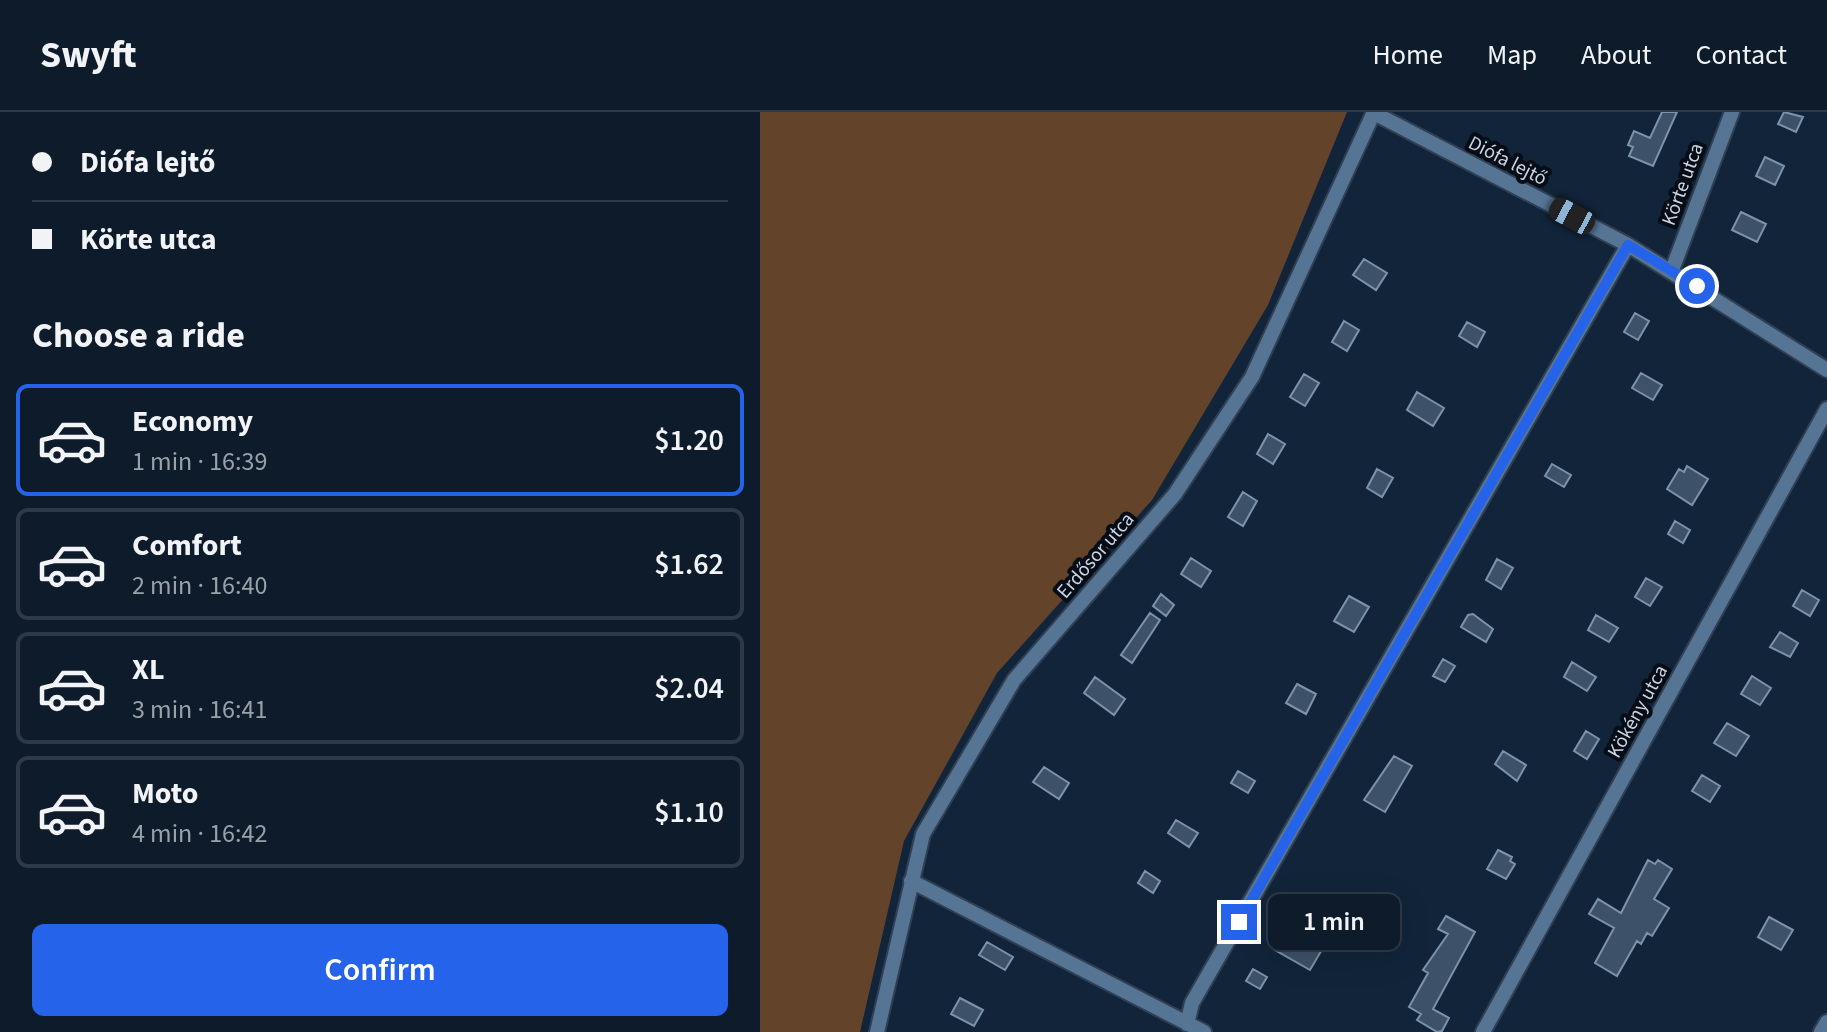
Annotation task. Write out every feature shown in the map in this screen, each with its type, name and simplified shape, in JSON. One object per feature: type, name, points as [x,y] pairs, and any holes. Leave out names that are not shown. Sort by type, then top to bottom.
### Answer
[{"type":"street","name":"Diófa lejtő","points":[[1374,112],[1672,270],[1827,370]]},
{"type":"street","name":"Erdősor utca","points":[[877,1032],[923,834],[1014,680],[1175,494],[1252,377],[1374,112]]},
{"type":"street","name":"Körte utca","points":[[1672,270],[1732,112]]},
{"type":"street","points":[[1187,1024],[1192,1003],[1628,245]]},
{"type":"street","name":"Kökény utca","points":[[1483,1032],[1827,409]]},
{"type":"street","points":[[911,881],[1204,1032]]},
{"type":"street","points":[[1821,1032],[1827,1022]]},
{"type":"shaded area","points":[[760,112],[1347,112],[1268,305],[1152,500],[997,673],[904,841],[860,1032],[760,1032]]},
{"type":"building","points":[[1662,112],[1677,112],[1653,166],[1629,156],[1633,147],[1628,145],[1634,131],[1650,138]]},
{"type":"building","points":[[1784,112],[1803,117],[1796,132],[1778,124]]},
{"type":"building","points":[[1765,157],[1784,166],[1775,185],[1756,176]]},
{"type":"building","points":[[1741,212],[1766,224],[1757,242],[1732,230]]},
{"type":"building","points":[[1364,259],[1387,273],[1376,290],[1353,275]]},
{"type":"building","points":[[1635,313],[1649,321],[1638,340],[1624,332]]},
{"type":"building","points":[[1344,321],[1359,330],[1347,351],[1332,342]]},
{"type":"building","points":[[1467,322],[1485,332],[1477,347],[1459,336]]},
{"type":"building","points":[[1641,373],[1662,385],[1653,400],[1632,388]]},
{"type":"building","points":[[1304,374],[1319,383],[1305,406],[1290,397]]},
{"type":"building","points":[[1417,392],[1444,408],[1433,426],[1407,410]]},
{"type":"building","points":[[1268,434],[1285,444],[1273,464],[1257,454]]},
{"type":"building","points":[[1552,464],[1571,475],[1564,487],[1545,476]]},
{"type":"building","points":[[1687,466],[1708,479],[1692,505],[1667,489],[1679,469],[1684,472]]},
{"type":"building","points":[[1377,469],[1393,478],[1382,497],[1367,488]]},
{"type":"building","points":[[1243,492],[1257,501],[1243,526],[1228,517]]},
{"type":"building","points":[[1675,521],[1690,530],[1683,543],[1668,534]]},
{"type":"building","points":[[1191,558],[1211,571],[1201,587],[1181,574]]},
{"type":"building","points":[[1497,559],[1513,568],[1501,589],[1486,580]]},
{"type":"building","points":[[1646,578],[1662,587],[1650,606],[1635,597]]},
{"type":"building","points":[[1802,590],[1819,600],[1810,616],[1793,606]]},
{"type":"building","points":[[1161,594],[1174,605],[1166,616],[1153,606]]},
{"type":"building","points":[[1349,596],[1369,607],[1354,632],[1334,621]]},
{"type":"building","points":[[1150,613],[1160,620],[1132,663],[1121,655]]},
{"type":"building","points":[[1473,614],[1493,629],[1486,642],[1461,627],[1468,615]]},
{"type":"building","points":[[1596,615],[1618,628],[1609,642],[1588,630]]},
{"type":"building","points":[[1780,632],[1798,643],[1790,657],[1770,647]]},
{"type":"building","points":[[1443,659],[1455,666],[1445,682],[1433,676]]},
{"type":"building","points":[[1572,662],[1596,677],[1587,691],[1564,677]]},
{"type":"building","points":[[1752,676],[1771,688],[1760,705],[1741,694]]},
{"type":"building","points":[[1095,677],[1125,699],[1114,715],[1084,693]]},
{"type":"building","points":[[1297,684],[1316,694],[1306,714],[1286,703]]},
{"type":"building","points":[[1727,723],[1749,736],[1736,756],[1714,743]]},
{"type":"building","points":[[1586,731],[1599,739],[1587,759],[1574,751]]},
{"type":"building","points":[[1503,751],[1526,765],[1517,781],[1495,764]]},
{"type":"building","points":[[1394,756],[1412,766],[1385,812],[1364,800]]},
{"type":"building","points":[[1044,767],[1069,783],[1059,799],[1033,782]]},
{"type":"building","points":[[1238,771],[1255,781],[1248,793],[1231,783]]},
{"type":"building","points":[[1702,775],[1720,786],[1710,802],[1692,791]]},
{"type":"building","points":[[1176,820],[1198,833],[1189,847],[1168,833]]},
{"type":"building","points":[[1498,850],[1512,857],[1510,861],[1515,864],[1506,879],[1487,869]]},
{"type":"building","points":[[1648,860],[1655,864],[1658,860],[1672,869],[1654,899],[1669,908],[1652,936],[1647,933],[1641,944],[1637,941],[1617,976],[1595,963],[1614,928],[1589,914],[1598,899],[1621,913]]},
{"type":"building","points":[[1145,871],[1160,881],[1153,893],[1138,883]]},
{"type":"building","points":[[1446,916],[1475,932],[1433,1009],[1449,1018],[1442,1031],[1437,1032],[1417,1020],[1421,1014],[1409,1007],[1428,973],[1423,970],[1448,934],[1438,929]]},
{"type":"building","points":[[1769,917],[1793,930],[1781,950],[1758,937]]},
{"type":"building","points":[[1287,928],[1323,948],[1310,970],[1275,950]]},
{"type":"building","points":[[987,942],[1013,957],[1005,970],[979,955]]},
{"type":"building","points":[[1253,969],[1267,977],[1260,989],[1246,981]]},
{"type":"building","points":[[960,998],[983,1010],[974,1026],[951,1014]]},
{"type":"route","points":[[1239,922],[1628,245],[1697,286]]}]
